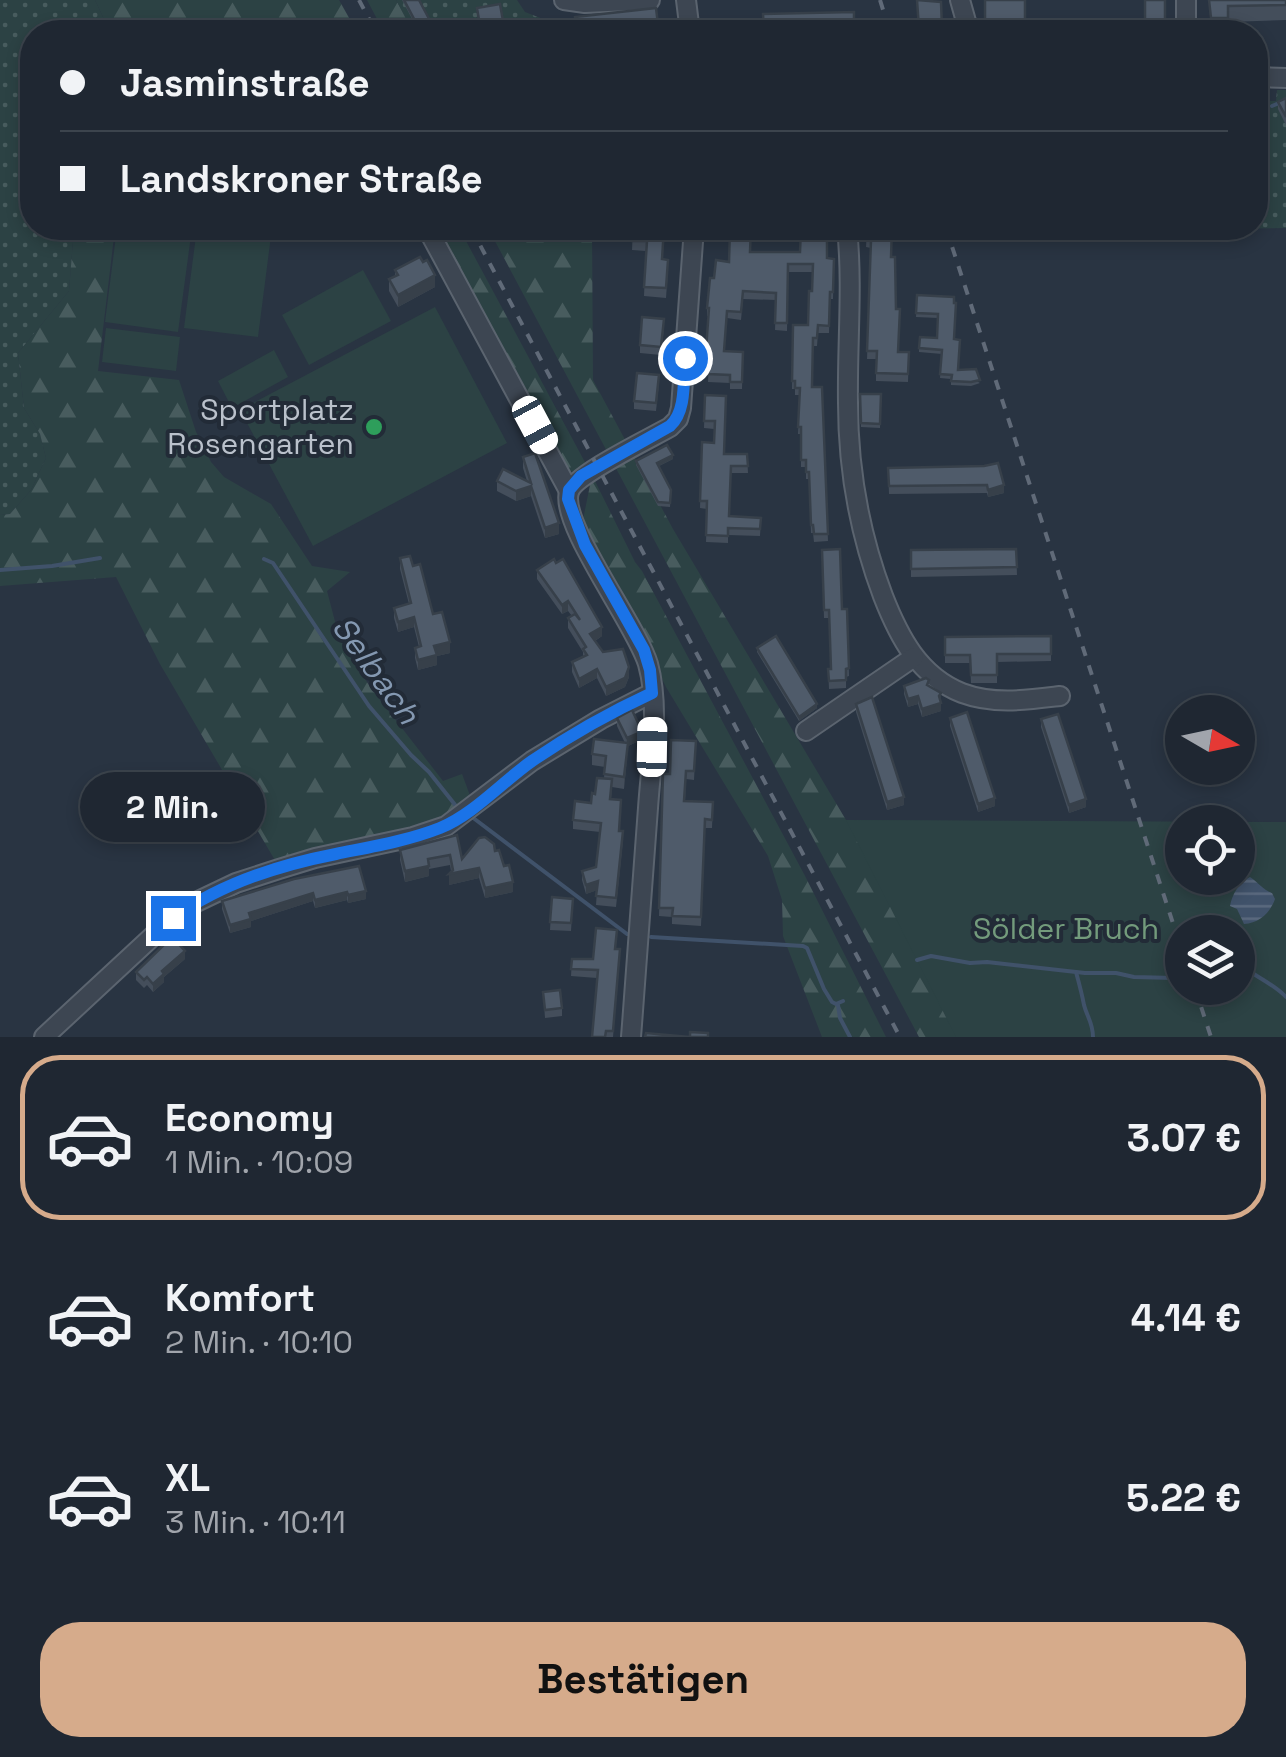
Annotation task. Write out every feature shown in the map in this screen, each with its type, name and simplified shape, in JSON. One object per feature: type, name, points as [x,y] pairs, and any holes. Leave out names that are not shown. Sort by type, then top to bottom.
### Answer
[{"type":"street","points":[[564,0],[650,0]]},
{"type":"street","points":[[434,240],[569,490],[570,510],[578,530],[644,650],[650,670],[652,747],[631,1037]]},
{"type":"street","points":[[569,490],[581,476],[678,420],[693,240]]},
{"type":"street","points":[[848,240],[848,404],[854,476],[875,574],[898,632],[914,658],[944,685],[976,698],[1001,701],[1060,696]]},
{"type":"street","points":[[806,731],[914,658]]},
{"type":"street","points":[[44,1037],[192,904],[278,869],[446,826],[532,762],[652,693]]},
{"type":"green space","points":[[0,0],[95,0],[104,20],[20,20],[20,240],[73,240],[69,291],[18,353],[24,408],[40,434],[46,458],[31,490],[10,514],[0,515]]},
{"type":"green space","points":[[95,0],[339,0],[350,20],[104,20]]},
{"type":"green space","points":[[367,0],[396,0],[407,20],[378,20]]},
{"type":"green space","points":[[396,0],[517,0],[525,12],[546,20],[407,20]]},
{"type":"green space","points":[[1277,90],[1286,90],[1286,228],[1268,228],[1268,101],[1276,101]]},
{"type":"green space","points":[[73,240],[114,240],[98,371],[179,380],[196,432],[211,462],[224,477],[271,504],[312,566],[350,572],[327,591],[339,637],[370,687],[443,781],[462,774],[472,801],[434,825],[355,845],[323,847],[276,862],[160,664],[116,577],[0,586],[0,515],[10,514],[31,490],[46,458],[40,434],[24,408],[18,353],[69,291]]},
{"type":"green space","points":[[115,240],[190,240],[178,332],[105,322]]},
{"type":"green space","points":[[195,240],[270,240],[258,337],[184,328]]},
{"type":"green space","points":[[439,240],[465,240],[587,466],[576,473],[563,468]]},
{"type":"green space","name":"Sölder Bruch","points":[[494,240],[592,240],[593,380],[673,529],[846,820],[1132,822],[1165,926],[1165,1005],[1190,1005],[1200,1037],[919,1037]]},
{"type":"green space","points":[[363,270],[391,321],[309,365],[282,315]]},
{"type":"green space","name":"Sportplatz Rosengarten","points":[[435,307],[507,443],[313,546],[240,410]]},
{"type":"green space","points":[[106,328],[180,337],[176,371],[102,362]]},
{"type":"green space","points":[[274,350],[288,377],[232,408],[218,381]]},
{"type":"green space","points":[[592,475],[886,1037],[822,1037],[783,936],[782,900],[768,856],[666,687],[583,520]]},
{"type":"green space","name":"Sölder Bruch","points":[[846,820],[1165,821],[1165,895],[1255,895],[1255,822],[1286,822],[1286,1037],[956,1037]]},
{"type":"water","points":[[1255,881],[1275,899],[1255,921],[1255,915],[1240,915],[1230,906],[1232,898],[1255,895]]},
{"type":"building","points":[[404,0],[419,0],[430,20],[415,20]]},
{"type":"building","points":[[917,0],[941,2],[942,20],[918,20]]},
{"type":"building","points":[[985,0],[1025,0],[1025,20],[985,20]]},
{"type":"building","points":[[1145,0],[1165,0],[1165,20],[1145,20]]},
{"type":"building","points":[[1209,0],[1286,0],[1286,5],[1228,6],[1228,18],[1211,18]]},
{"type":"building","points":[[500,4],[503,20],[479,20],[477,8]]},
{"type":"building","points":[[656,8],[658,20],[575,20],[575,17]]},
{"type":"building","points":[[854,12],[854,20],[763,20],[763,14]]},
{"type":"building","points":[[1286,98],[1286,117],[1278,102]]},
{"type":"building","points":[[663,240],[662,259],[668,260],[666,288],[644,287],[647,241],[632,241]]},
{"type":"building","points":[[730,240],[750,240],[750,252],[800,252],[800,240],[827,240],[827,258],[834,259],[829,326],[818,325],[817,338],[813,338],[812,387],[822,387],[828,534],[814,534],[811,525],[809,472],[806,460],[801,460],[798,427],[800,388],[795,388],[792,381],[793,325],[808,325],[813,264],[788,264],[787,323],[775,323],[776,293],[743,291],[741,312],[727,311],[724,351],[743,352],[742,382],[730,382],[730,375],[708,374],[706,350],[710,278],[714,278],[716,260],[729,262]]},
{"type":"building","points":[[871,240],[892,240],[896,309],[900,309],[898,352],[909,352],[908,374],[876,373],[877,351],[867,351]]},
{"type":"building","points":[[420,257],[423,262],[427,260],[435,275],[398,295],[389,279],[398,275],[395,270]]},
{"type":"building","points":[[917,295],[954,297],[954,339],[960,340],[958,370],[976,369],[980,380],[951,381],[952,375],[940,374],[942,350],[919,348],[920,337],[937,338],[938,314],[916,313]]},
{"type":"building","points":[[642,317],[664,319],[661,347],[640,345]]},
{"type":"building","points":[[637,373],[659,375],[656,403],[634,401]]},
{"type":"building","points":[[860,394],[881,394],[880,424],[861,423]]},
{"type":"building","points":[[705,395],[726,396],[724,454],[747,454],[748,466],[731,466],[729,516],[761,518],[760,529],[728,528],[728,536],[706,535],[707,501],[700,501],[702,442],[714,443],[715,421],[704,421]]},
{"type":"building","points":[[667,445],[673,455],[657,463],[671,490],[670,503],[658,502],[636,461]]},
{"type":"building","points":[[535,453],[559,523],[545,528],[531,486],[516,491],[497,481],[503,469],[531,483],[523,457]]},
{"type":"building","points":[[998,463],[1004,485],[988,490],[987,485],[889,486],[888,468]]},
{"type":"building","points":[[840,549],[849,668],[846,680],[829,681],[829,610],[824,610],[822,550]]},
{"type":"building","points":[[1016,549],[1017,567],[911,569],[911,550]]},
{"type":"building","points":[[410,556],[413,566],[420,564],[433,614],[442,612],[450,642],[434,646],[437,655],[418,660],[415,648],[421,646],[414,617],[398,622],[394,608],[411,603],[400,558]]},
{"type":"building","points":[[554,559],[556,563],[563,559],[602,627],[590,634],[603,652],[623,649],[629,667],[625,678],[606,687],[597,669],[579,679],[572,662],[587,655],[583,649],[586,647],[568,618],[575,614],[580,620],[568,601],[562,605],[537,570]]},
{"type":"building","points":[[776,636],[817,704],[799,717],[757,648]]},
{"type":"building","points":[[1051,636],[1051,654],[997,654],[997,675],[971,675],[970,655],[945,655],[945,637]]},
{"type":"building","points":[[926,678],[927,685],[941,693],[941,703],[922,709],[918,696],[908,699],[904,686]]},
{"type":"building","points":[[872,697],[904,797],[887,802],[856,704]]},
{"type":"building","points":[[632,710],[639,733],[627,738],[617,718]]},
{"type":"building","points":[[967,712],[995,798],[978,804],[950,718]]},
{"type":"building","points":[[1058,714],[1086,799],[1069,805],[1041,719]]},
{"type":"building","points":[[594,739],[628,743],[624,777],[604,774],[606,756],[592,754]]},
{"type":"building","points":[[671,740],[696,741],[694,771],[686,771],[684,801],[713,802],[712,820],[705,819],[701,917],[672,916],[673,908],[659,908],[663,774],[670,774]]},
{"type":"building","points":[[597,778],[612,779],[610,799],[621,800],[619,831],[623,831],[616,898],[596,896],[598,881],[586,885],[582,871],[596,867],[601,823],[573,820],[575,801],[591,803]]},
{"type":"building","points":[[457,835],[462,859],[479,838],[485,837],[494,844],[504,866],[509,865],[513,882],[485,888],[479,868],[449,874],[453,870],[450,855],[428,859],[429,866],[405,871],[400,850]]},
{"type":"building","points":[[359,866],[366,891],[315,900],[313,893],[249,913],[251,919],[230,925],[222,901],[294,879]]},
{"type":"building","points":[[552,897],[573,899],[571,923],[550,922]]},
{"type":"building","points":[[596,928],[617,930],[615,949],[620,949],[613,1031],[606,1031],[605,1037],[592,1037],[598,970],[571,969],[572,959],[593,959]]},
{"type":"building","points":[[172,937],[185,951],[153,984],[147,977],[144,980],[136,972]]},
{"type":"building","points":[[560,990],[562,1008],[545,1010],[543,992]]},
{"type":"building","points":[[690,1032],[708,1033],[708,1037],[690,1037]]},
{"type":"building","points":[[646,1033],[690,1037],[645,1037]]},
{"type":"waterway","points":[[1272,106],[1286,100]]},
{"type":"waterway","name":"Selbach","points":[[0,570],[100,558]]},
{"type":"waterway","name":"Selbach","points":[[264,559],[273,563],[369,706],[456,806]]},
{"type":"waterway","name":"Selbach","points":[[472,817],[627,934]]},
{"type":"waterway","name":"Selbach","points":[[651,937],[803,946],[832,1002],[843,1001]]},
{"type":"waterway","name":"Selbach","points":[[917,960],[931,956],[970,963],[1165,978]]},
{"type":"waterway","points":[[1076,972],[1093,1037]]},
{"type":"waterway","name":"Selbach","points":[[1255,975],[1286,997]]},
{"type":"waterway","points":[[838,1005],[850,1037]]},
{"type":"railway","points":[[359,0],[370,20]]},
{"type":"railway","points":[[880,0],[886,20]]},
{"type":"railway","points":[[477,240],[900,1037]]},
{"type":"railway","points":[[950,240],[1170,915]]},
{"type":"railway","points":[[1201,1005],[1211,1037]]},
{"type":"place","name":"Sportplatz Rosengarten","points":[[374,427]]},
{"type":"route","points":[[173,918],[192,904],[236,883],[316,858],[446,826],[532,762],[652,693],[644,650],[585,545],[568,499],[569,490],[581,476],[678,420],[685,358]]}]
